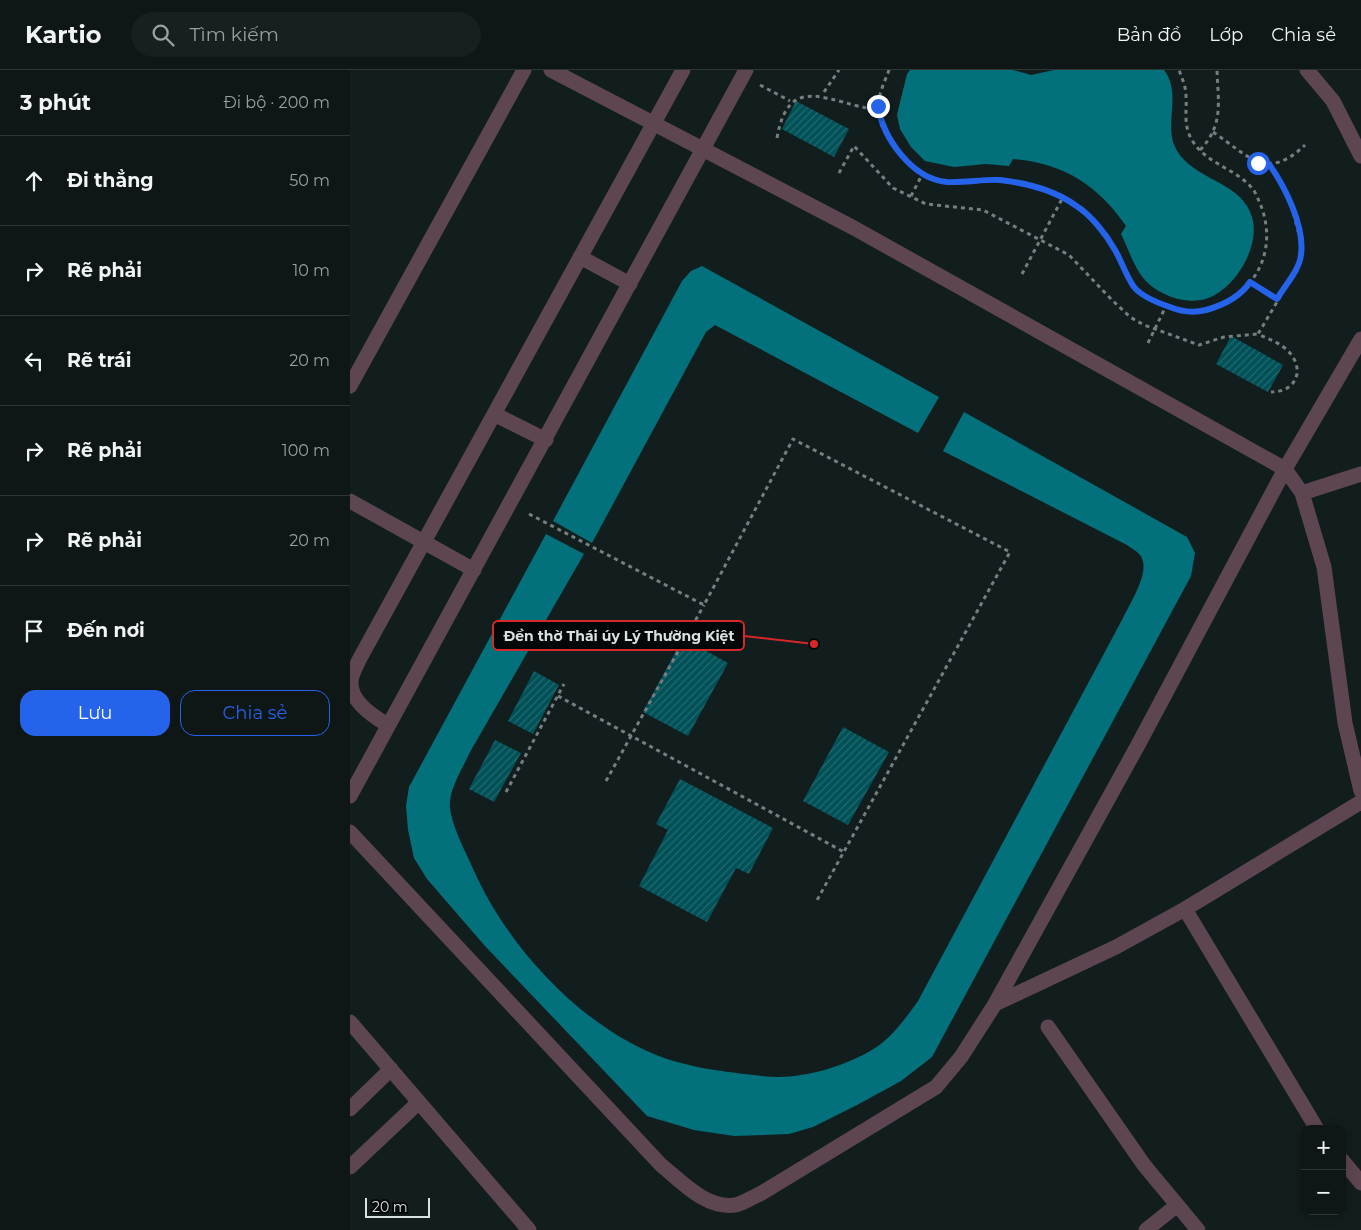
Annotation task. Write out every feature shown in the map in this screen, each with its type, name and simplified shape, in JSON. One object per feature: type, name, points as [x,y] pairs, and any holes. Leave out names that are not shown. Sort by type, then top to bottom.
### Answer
[{"type":"street","points":[[350,386],[524,70]]},
{"type":"street","points":[[551,70],[704,148],[854,228],[1285,469],[1302,493],[1324,566],[1345,723],[1361,791]]},
{"type":"street","points":[[388,725],[375,718],[353,695],[351,682],[359,660],[683,70]]},
{"type":"street","points":[[350,796],[546,440],[746,70]]},
{"type":"street","points":[[1307,70],[1333,101],[1361,156]]},
{"type":"street","points":[[580,257],[630,284]]},
{"type":"street","points":[[350,832],[661,1165],[703,1198],[720,1205],[736,1205],[760,1194],[936,1086],[961,1057],[995,1004],[1138,744],[1285,469],[1361,338]]},
{"type":"street","points":[[494,414],[546,440]]},
{"type":"street","points":[[1302,493],[1361,474]]},
{"type":"street","points":[[350,501],[474,570]]},
{"type":"street","points":[[995,1004],[1116,947],[1185,909],[1361,802]]},
{"type":"street","points":[[1185,909],[1314,1125]]},
{"type":"street","points":[[350,1022],[529,1230]]},
{"type":"street","points":[[1048,1027],[1144,1165],[1176,1206],[1198,1230]]},
{"type":"street","points":[[350,1109],[391,1069]]},
{"type":"street","points":[[350,1167],[420,1102]]},
{"type":"street","points":[[1346,1165],[1361,1183]]},
{"type":"street","points":[[1146,1230],[1176,1206]]},
{"type":"path","points":[[824,92],[839,70]]},
{"type":"path","points":[[889,70],[884,82],[879,110],[880,120],[899,152],[923,173],[946,182],[998,180],[1027,185],[1076,205],[1094,222],[1115,250],[1135,288],[1153,301],[1195,313],[1230,301],[1250,282],[1258,270],[1268,234],[1266,218],[1253,188],[1200,150],[1187,131],[1186,95],[1178,70]]},
{"type":"path","points":[[1200,150],[1213,132],[1218,112],[1217,70]]},
{"type":"path","points":[[760,85],[790,100]]},
{"type":"path","points":[[817,91],[824,92],[856,106],[879,110]]},
{"type":"path","points":[[776,138],[784,106],[803,92]]},
{"type":"path","points":[[1213,132],[1258,163],[1269,164],[1290,157],[1305,145]]},
{"type":"path","points":[[839,173],[854,146],[893,188],[926,204],[983,210],[1070,255],[1130,317],[1154,329],[1199,344],[1224,337],[1258,334],[1278,343],[1295,358],[1298,370],[1297,379],[1281,392],[1271,392]]},
{"type":"path","points":[[1258,334],[1277,299],[1296,270],[1301,256],[1301,242],[1285,188],[1269,164]]},
{"type":"path","points":[[911,196],[923,173]]},
{"type":"path","points":[[1022,274],[1062,198]]},
{"type":"path","points":[[1250,282],[1277,299]]},
{"type":"path","points":[[1148,343],[1166,306]]},
{"type":"path","points":[[606,781],[794,439],[1010,552],[816,902]]},
{"type":"path","points":[[529,514],[704,605]]},
{"type":"path","points":[[506,792],[564,684]]},
{"type":"path","points":[[558,696],[844,852]]},
{"type":"water","points":[[910,70],[1013,70],[1031,75],[1054,70],[1164,70],[1172,88],[1171,128],[1175,147],[1183,159],[1193,168],[1229,189],[1240,197],[1248,207],[1253,221],[1254,233],[1247,258],[1232,281],[1223,290],[1212,296],[1195,301],[1170,297],[1154,288],[1143,277],[1134,263],[1121,234],[1126,226],[1104,199],[1078,179],[1048,165],[1031,161],[1013,159],[1009,166],[986,164],[954,167],[925,161],[911,147],[900,129],[897,115],[907,74]]},
{"type":"water","points":[[702,266],[939,397],[918,433],[715,325],[706,332],[592,543],[553,521],[682,281],[691,271]]},
{"type":"water","points":[[964,412],[1187,537],[1195,553],[1191,576],[932,1057],[901,1081],[857,1105],[813,1127],[789,1134],[734,1136],[694,1130],[647,1116],[485,946],[427,879],[414,858],[408,830],[406,806],[409,787],[546,534],[584,554],[470,752],[451,794],[450,808],[460,841],[489,900],[507,929],[529,957],[553,984],[579,1008],[607,1029],[637,1046],[667,1059],[725,1072],[778,1077],[802,1075],[841,1065],[881,1044],[893,1033],[918,1001],[1123,618],[1142,578],[1143,561],[1136,551],[1127,545],[943,451]]},
{"type":"building","points":[[796,101],[849,129],[834,157],[782,129]]},
{"type":"building","points":[[1231,336],[1283,365],[1268,392],[1216,364]]},
{"type":"building","points":[[683,638],[728,663],[688,736],[643,712]]},
{"type":"building","points":[[534,671],[559,685],[533,734],[508,721]]},
{"type":"building","points":[[843,727],[889,752],[848,825],[803,801]]},
{"type":"building","points":[[495,740],[521,753],[494,802],[469,789]]},
{"type":"building","points":[[680,779],[773,828],[749,874],[736,868],[707,922],[639,886],[668,830],[656,824]]},
{"type":"place","name":"Đền thờ Thái úy Lý Thường Kiệt","points":[[814,644]]},
{"type":"route","points":[[878,106],[880,120],[888,136],[899,152],[914,168],[928,176],[946,182],[998,180],[1036,187],[1076,205],[1094,222],[1115,250],[1135,288],[1153,301],[1177,310],[1195,313],[1230,301],[1250,282],[1277,299],[1296,270],[1301,256],[1301,242],[1291,204],[1285,188],[1269,164],[1258,163]]}]
